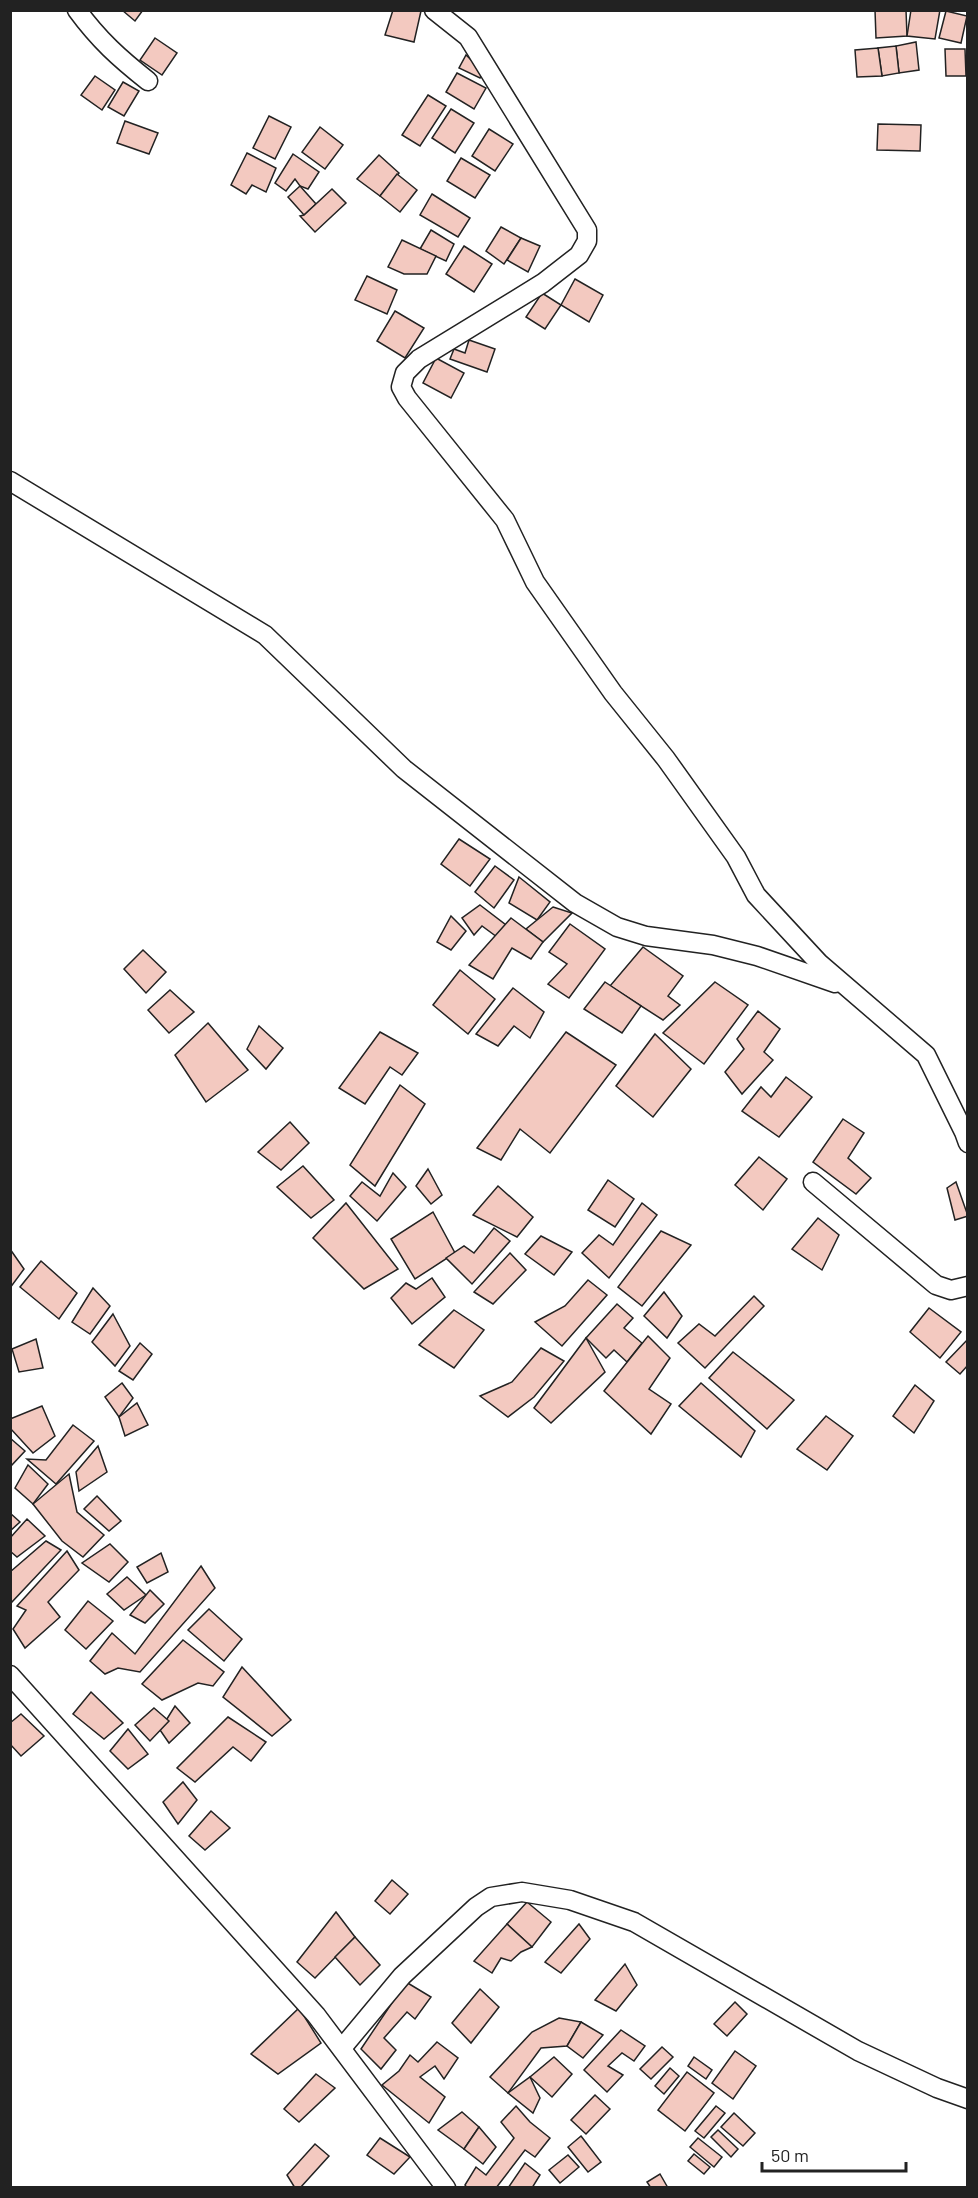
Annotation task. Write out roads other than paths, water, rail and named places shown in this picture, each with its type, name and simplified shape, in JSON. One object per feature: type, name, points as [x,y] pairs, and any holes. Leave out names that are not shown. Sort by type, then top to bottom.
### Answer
[{"type":"street","points":[[77,10],[97,37],[148,81]]},
{"type":"street","points":[[440,13],[468,37],[587,230],[587,241],[579,255],[543,283],[419,359],[405,373],[401,387],[407,398],[505,520],[535,582],[613,693],[679,777],[736,857],[756,895],[819,963],[926,1055],[968,1143]]},
{"type":"street","points":[[10,481],[265,635],[404,769],[575,903],[617,927],[646,936],[713,945],[757,956],[791,966],[850,989]]},
{"type":"street","points":[[813,1182],[936,1285],[951,1290],[968,1286]]},
{"type":"street","points":[[10,1675],[309,2006],[446,2187]]},
{"type":"street","points":[[342,2048],[402,1976],[476,1907],[490,1897],[522,1892],[570,1900],[634,1922],[858,2051],[937,2088],[968,2099]]}]
